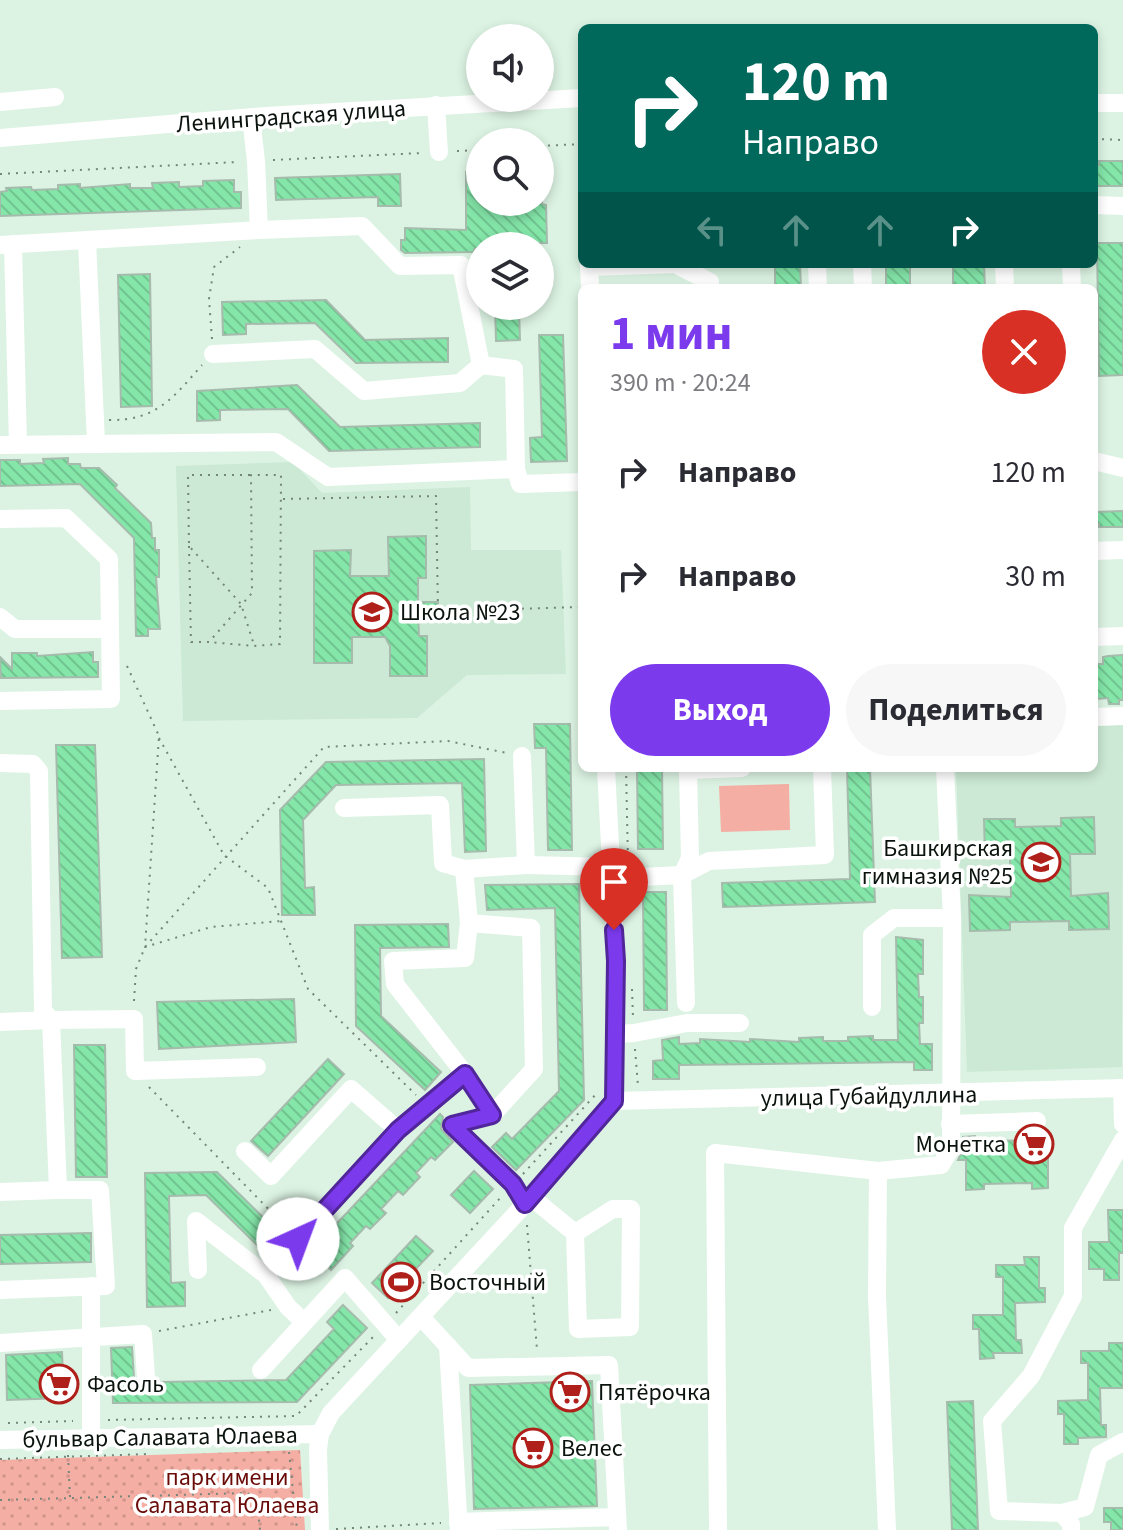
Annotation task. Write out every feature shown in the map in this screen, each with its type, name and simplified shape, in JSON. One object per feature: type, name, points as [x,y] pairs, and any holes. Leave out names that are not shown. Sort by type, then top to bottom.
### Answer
[{"type":"street","points":[[0,102],[55,97]]},
{"type":"street","name":"Ленинградская улица","points":[[0,138],[436,105],[578,98]]},
{"type":"street","points":[[1098,103],[1123,103]]},
{"type":"street","points":[[436,105],[439,152]]},
{"type":"street","points":[[251,118],[259,230]]},
{"type":"street","points":[[1098,205],[1123,206]]},
{"type":"street","points":[[481,365],[461,265],[400,266],[362,226],[6,245],[9,444],[276,442],[328,477],[516,469]]},
{"type":"street","points":[[87,240],[96,443]]},
{"type":"street","points":[[684,268],[710,284]]},
{"type":"street","points":[[213,354],[315,349],[364,391],[460,383],[481,365],[514,369],[516,469],[520,484],[578,482]]},
{"type":"street","points":[[1098,462],[1123,468]]},
{"type":"street","points":[[0,519],[66,518],[109,559],[111,699],[0,701]]},
{"type":"street","points":[[1098,551],[1123,550]]},
{"type":"street","points":[[0,617],[15,629],[110,629]]},
{"type":"street","points":[[1098,637],[1123,636]]},
{"type":"street","points":[[1098,717],[1123,716]]},
{"type":"street","points":[[522,756],[526,865]]},
{"type":"street","points":[[0,763],[33,764],[39,771],[43,1011],[51,1020],[58,1190]]},
{"type":"street","points":[[320,1530],[318,1449],[320,1434],[331,1413],[422,1318],[614,1101],[616,961],[606,772]]},
{"type":"street","points":[[686,1003],[682,875],[690,858],[688,772]]},
{"type":"street","points":[[344,808],[440,805],[443,863],[464,869],[526,865],[610,867],[620,878],[682,875],[709,861],[825,855],[822,772]]},
{"type":"street","points":[[718,1530],[715,1153],[878,1171],[941,1165],[951,1148],[952,918],[945,772]]},
{"type":"street","points":[[464,869],[469,923],[465,958],[393,961],[395,984],[465,1074],[492,1115]]},
{"type":"street","points":[[872,1007],[872,935],[894,918],[952,918]]},
{"type":"street","points":[[469,923],[531,928],[534,1069],[492,1115],[452,1125],[528,1200],[575,1233]]},
{"type":"street","points":[[0,1022],[134,1019],[135,1071],[257,1067]]},
{"type":"street","points":[[616,1034],[687,1023],[740,1023]]},
{"type":"street","points":[[266,1275],[398,1130],[465,1074]]},
{"type":"street","points":[[1122,1088],[1123,1124]]},
{"type":"street","name":"улица Губайдуллина","points":[[614,1101],[1122,1088]]},
{"type":"street","points":[[245,1151],[271,1176],[351,1089],[398,1130]]},
{"type":"street","points":[[950,1124],[1037,1121]]},
{"type":"street","points":[[1123,1140],[1073,1228],[1073,1296],[1031,1376],[992,1421],[999,1511],[1062,1513],[1085,1507],[1099,1455],[1123,1442]]},
{"type":"street","points":[[878,1171],[877,1296],[887,1530]]},
{"type":"street","points":[[0,1192],[100,1190],[106,1286],[0,1290]]},
{"type":"street","points":[[613,1209],[631,1209],[630,1327],[578,1329],[575,1233],[613,1209]]},
{"type":"street","points":[[198,1270],[196,1221],[266,1275],[288,1307],[303,1321]]},
{"type":"street","points":[[261,1370],[345,1278],[399,1340]]},
{"type":"street","points":[[91,1286],[91,1438]]},
{"type":"street","points":[[422,1318],[448,1346],[468,1368],[609,1365],[617,1523],[459,1526],[448,1346]]},
{"type":"street","points":[[0,1343],[143,1334],[146,1377]]},
{"type":"street","name":"бульвар Салавата Юлаева","points":[[0,1440],[67,1447],[91,1438],[320,1434]]},
{"type":"street","points":[[1062,1513],[1071,1524],[1071,1530]]},
{"type":"path","points":[[1098,139],[1123,140]]},
{"type":"path","points":[[554,145],[578,144]]},
{"type":"path","points":[[94,420],[129,420],[162,408],[213,354],[209,299],[214,267],[259,230]]},
{"type":"path","points":[[188,475],[281,475],[282,499],[280,644],[254,646],[191,642],[188,475]]},
{"type":"path","points":[[209,642],[252,593],[251,475]]},
{"type":"path","points":[[282,499],[436,496],[438,611],[578,607]]},
{"type":"path","points":[[189,546],[241,604],[254,646]]},
{"type":"path","points":[[122,656],[159,736],[224,855],[268,888],[308,989],[428,1107]]},
{"type":"path","points":[[145,947],[159,736]]},
{"type":"path","points":[[134,1019],[136,969],[145,947],[224,855],[324,747],[448,741],[522,756]]},
{"type":"path","points":[[145,947],[211,927],[281,921]]},
{"type":"path","points":[[135,1071],[298,1239]]},
{"type":"path","points":[[528,1200],[538,1367]]},
{"type":"path","points":[[143,1334],[288,1307]]},
{"type":"path","points":[[0,1459],[67,1447],[158,1454]]},
{"type":"path","points":[[67,1447],[70,1497]]},
{"type":"path","points":[[289,1450],[297,1530]]},
{"type":"path","points":[[0,1500],[247,1493],[257,1498],[260,1530]]},
{"type":"path","points":[[320,1530],[459,1526]]},
{"type":"shaded area","name":"Школа №23","points":[[293,462],[322,493],[470,487],[471,550],[561,550],[566,674],[467,675],[417,718],[183,721],[176,466]]},
{"type":"shaded area","name":"Башкирская гимназия №25","points":[[1123,725],[1122,1067],[967,1072],[956,772],[1098,772],[1098,726]]},
{"type":"green space","points":[[789,784],[790,830],[721,832],[719,786]]},
{"type":"green space","name":"парк имени Салавата Юлаева","points":[[300,1450],[305,1530],[0,1530],[0,1460]]},
{"type":"building","points":[[1099,161],[1123,161],[1123,186],[1098,186]]},
{"type":"building","points":[[400,174],[401,206],[378,206],[378,197],[276,200],[275,178]]},
{"type":"building","points":[[234,180],[234,192],[241,192],[241,208],[0,216],[0,192],[7,191],[6,188],[31,187],[32,190],[58,189],[58,185],[80,184],[80,188],[130,184],[130,188],[153,188],[152,183],[179,182],[179,187],[203,186],[203,181]]},
{"type":"building","points":[[466,216],[546,216],[547,232],[466,232],[466,252],[405,253],[401,250],[405,228],[466,230]]},
{"type":"building","points":[[1098,243],[1123,243],[1123,375],[1099,376]]},
{"type":"building","points":[[775,268],[800,268],[801,284],[775,284]]},
{"type":"building","points":[[886,268],[910,268],[910,284],[886,284]]},
{"type":"building","points":[[953,268],[984,268],[985,284],[953,284]]},
{"type":"building","points":[[150,274],[152,406],[121,407],[118,275]]},
{"type":"building","points":[[326,300],[365,340],[448,338],[448,362],[356,363],[315,323],[246,324],[246,334],[223,335],[222,302]]},
{"type":"building","points":[[495,320],[519,320],[520,340],[496,341]]},
{"type":"building","points":[[539,335],[563,335],[567,461],[531,462],[530,438],[542,437]]},
{"type":"building","points":[[297,385],[340,427],[480,423],[480,447],[329,451],[288,409],[220,410],[220,420],[197,421],[197,391]]},
{"type":"building","points":[[68,458],[68,464],[99,468],[151,523],[155,550],[159,550],[159,577],[156,577],[160,629],[148,629],[148,636],[136,636],[134,538],[80,484],[0,486],[0,460],[20,460],[20,464]]},
{"type":"building","points":[[1123,511],[1123,527],[1099,527],[1098,512]]},
{"type":"building","points":[[426,536],[426,578],[418,578],[418,602],[438,602],[438,611],[418,611],[419,636],[427,636],[427,676],[390,676],[390,646],[385,637],[352,637],[352,663],[314,663],[314,551],[351,550],[350,576],[389,576],[388,537]]},
{"type":"building","points":[[93,652],[93,662],[98,662],[98,677],[1,678],[0,657],[12,669],[12,653],[37,653],[37,656]]},
{"type":"building","points":[[1123,655],[1123,700],[1119,700],[1119,704],[1109,704],[1108,698],[1098,699],[1098,664],[1103,664],[1103,657]]},
{"type":"building","points":[[534,724],[570,724],[572,850],[548,850],[546,748],[535,748]]},
{"type":"building","points":[[56,745],[95,745],[102,957],[62,958]]},
{"type":"building","points":[[484,759],[486,851],[465,852],[462,783],[336,785],[303,820],[305,888],[314,887],[315,915],[282,915],[280,810],[326,762]]},
{"type":"building","points":[[637,772],[662,772],[663,849],[638,849]]},
{"type":"building","points":[[847,772],[870,772],[875,902],[723,907],[722,883],[850,879]]},
{"type":"building","points":[[1094,817],[1095,854],[1070,854],[1071,896],[1108,893],[1109,929],[1069,930],[1069,921],[1010,922],[1010,930],[970,931],[969,895],[1011,897],[1010,856],[985,856],[984,819],[1015,819],[1015,827],[1061,826],[1061,818]]},
{"type":"building","points":[[579,884],[584,1100],[516,1170],[492,1147],[506,1133],[512,1139],[559,1091],[555,908],[487,910],[485,885]]},
{"type":"building","points":[[643,892],[666,892],[667,1010],[644,1010]]},
{"type":"building","points":[[448,924],[449,947],[380,948],[381,1016],[441,1072],[425,1090],[356,1026],[355,925]]},
{"type":"building","points":[[896,937],[923,940],[923,974],[918,974],[919,997],[923,997],[920,1044],[932,1044],[932,1070],[914,1070],[914,1062],[679,1065],[679,1079],[653,1079],[653,1061],[663,1060],[662,1040],[679,1037],[679,1044],[700,1043],[700,1039],[799,1042],[799,1038],[823,1037],[823,1041],[848,1041],[848,1037],[873,1036],[873,1040],[898,1040]]},
{"type":"building","points":[[294,999],[296,1042],[159,1049],[157,1002]]},
{"type":"building","points":[[74,1045],[105,1045],[107,1177],[76,1177]]},
{"type":"building","points":[[328,1059],[344,1074],[268,1156],[251,1141]]},
{"type":"building","points":[[440,1114],[443,1117],[441,1129],[453,1142],[435,1160],[431,1157],[416,1173],[420,1177],[403,1195],[398,1191],[381,1209],[386,1213],[370,1229],[366,1226],[331,1270],[322,1261],[318,1265],[307,1255]]},
{"type":"building","points":[[975,1136],[975,1141],[1048,1140],[1048,1188],[1032,1189],[1032,1183],[984,1184],[984,1189],[966,1190],[966,1160],[958,1160],[963,1149],[963,1137]]},
{"type":"building","points":[[474,1171],[493,1189],[470,1213],[451,1195]]},
{"type":"building","points":[[217,1172],[282,1236],[265,1253],[206,1195],[169,1196],[171,1283],[185,1282],[185,1306],[147,1307],[145,1173]]},
{"type":"building","points":[[1108,1210],[1123,1210],[1123,1253],[1119,1253],[1119,1280],[1104,1280],[1104,1269],[1089,1269],[1089,1242],[1109,1242]]},
{"type":"building","points":[[91,1233],[91,1262],[0,1264],[0,1235]]},
{"type":"building","points":[[416,1236],[433,1251],[388,1298],[372,1283]]},
{"type":"building","points":[[1024,1257],[1039,1257],[1039,1288],[1045,1288],[1045,1302],[1015,1303],[1016,1340],[1021,1340],[1022,1353],[993,1353],[994,1358],[980,1359],[979,1329],[973,1329],[973,1315],[1003,1315],[1003,1277],[996,1277],[996,1265],[1025,1265]]},
{"type":"building","points":[[343,1305],[367,1328],[297,1402],[113,1403],[111,1348],[132,1347],[134,1379],[146,1389],[157,1382],[286,1380],[334,1329],[327,1322]]},
{"type":"building","points":[[1109,1343],[1123,1343],[1123,1388],[1100,1388],[1101,1425],[1106,1425],[1106,1437],[1078,1438],[1078,1444],[1064,1444],[1064,1414],[1058,1414],[1058,1401],[1088,1400],[1088,1363],[1081,1363],[1081,1351],[1109,1351]]},
{"type":"building","points":[[62,1352],[64,1398],[7,1400],[6,1355]]},
{"type":"building","name":"Велес","points":[[592,1381],[597,1506],[474,1509],[470,1385]]},
{"type":"building","points":[[973,1401],[978,1530],[952,1530],[947,1402]]},
{"type":"building","points":[[1104,1508],[1123,1508],[1123,1530],[1111,1530],[1111,1522],[1104,1522]]},
{"type":"place","name":"Школа №23","points":[[372,612]]},
{"type":"place","name":"Башкирская гимназия №25","points":[[1041,862]]},
{"type":"place","name":"Монетка","points":[[1034,1144]]},
{"type":"place","name":"Восточный","points":[[401,1282]]},
{"type":"place","name":"Фасоль","points":[[59,1384]]},
{"type":"place","name":"Пятёрочка","points":[[570,1392]]},
{"type":"place","name":"Велес","points":[[533,1448]]},
{"type":"route","points":[[298,1239],[398,1130],[465,1074],[492,1115],[452,1125],[513,1184],[525,1204],[614,1101],[614,930]]}]
